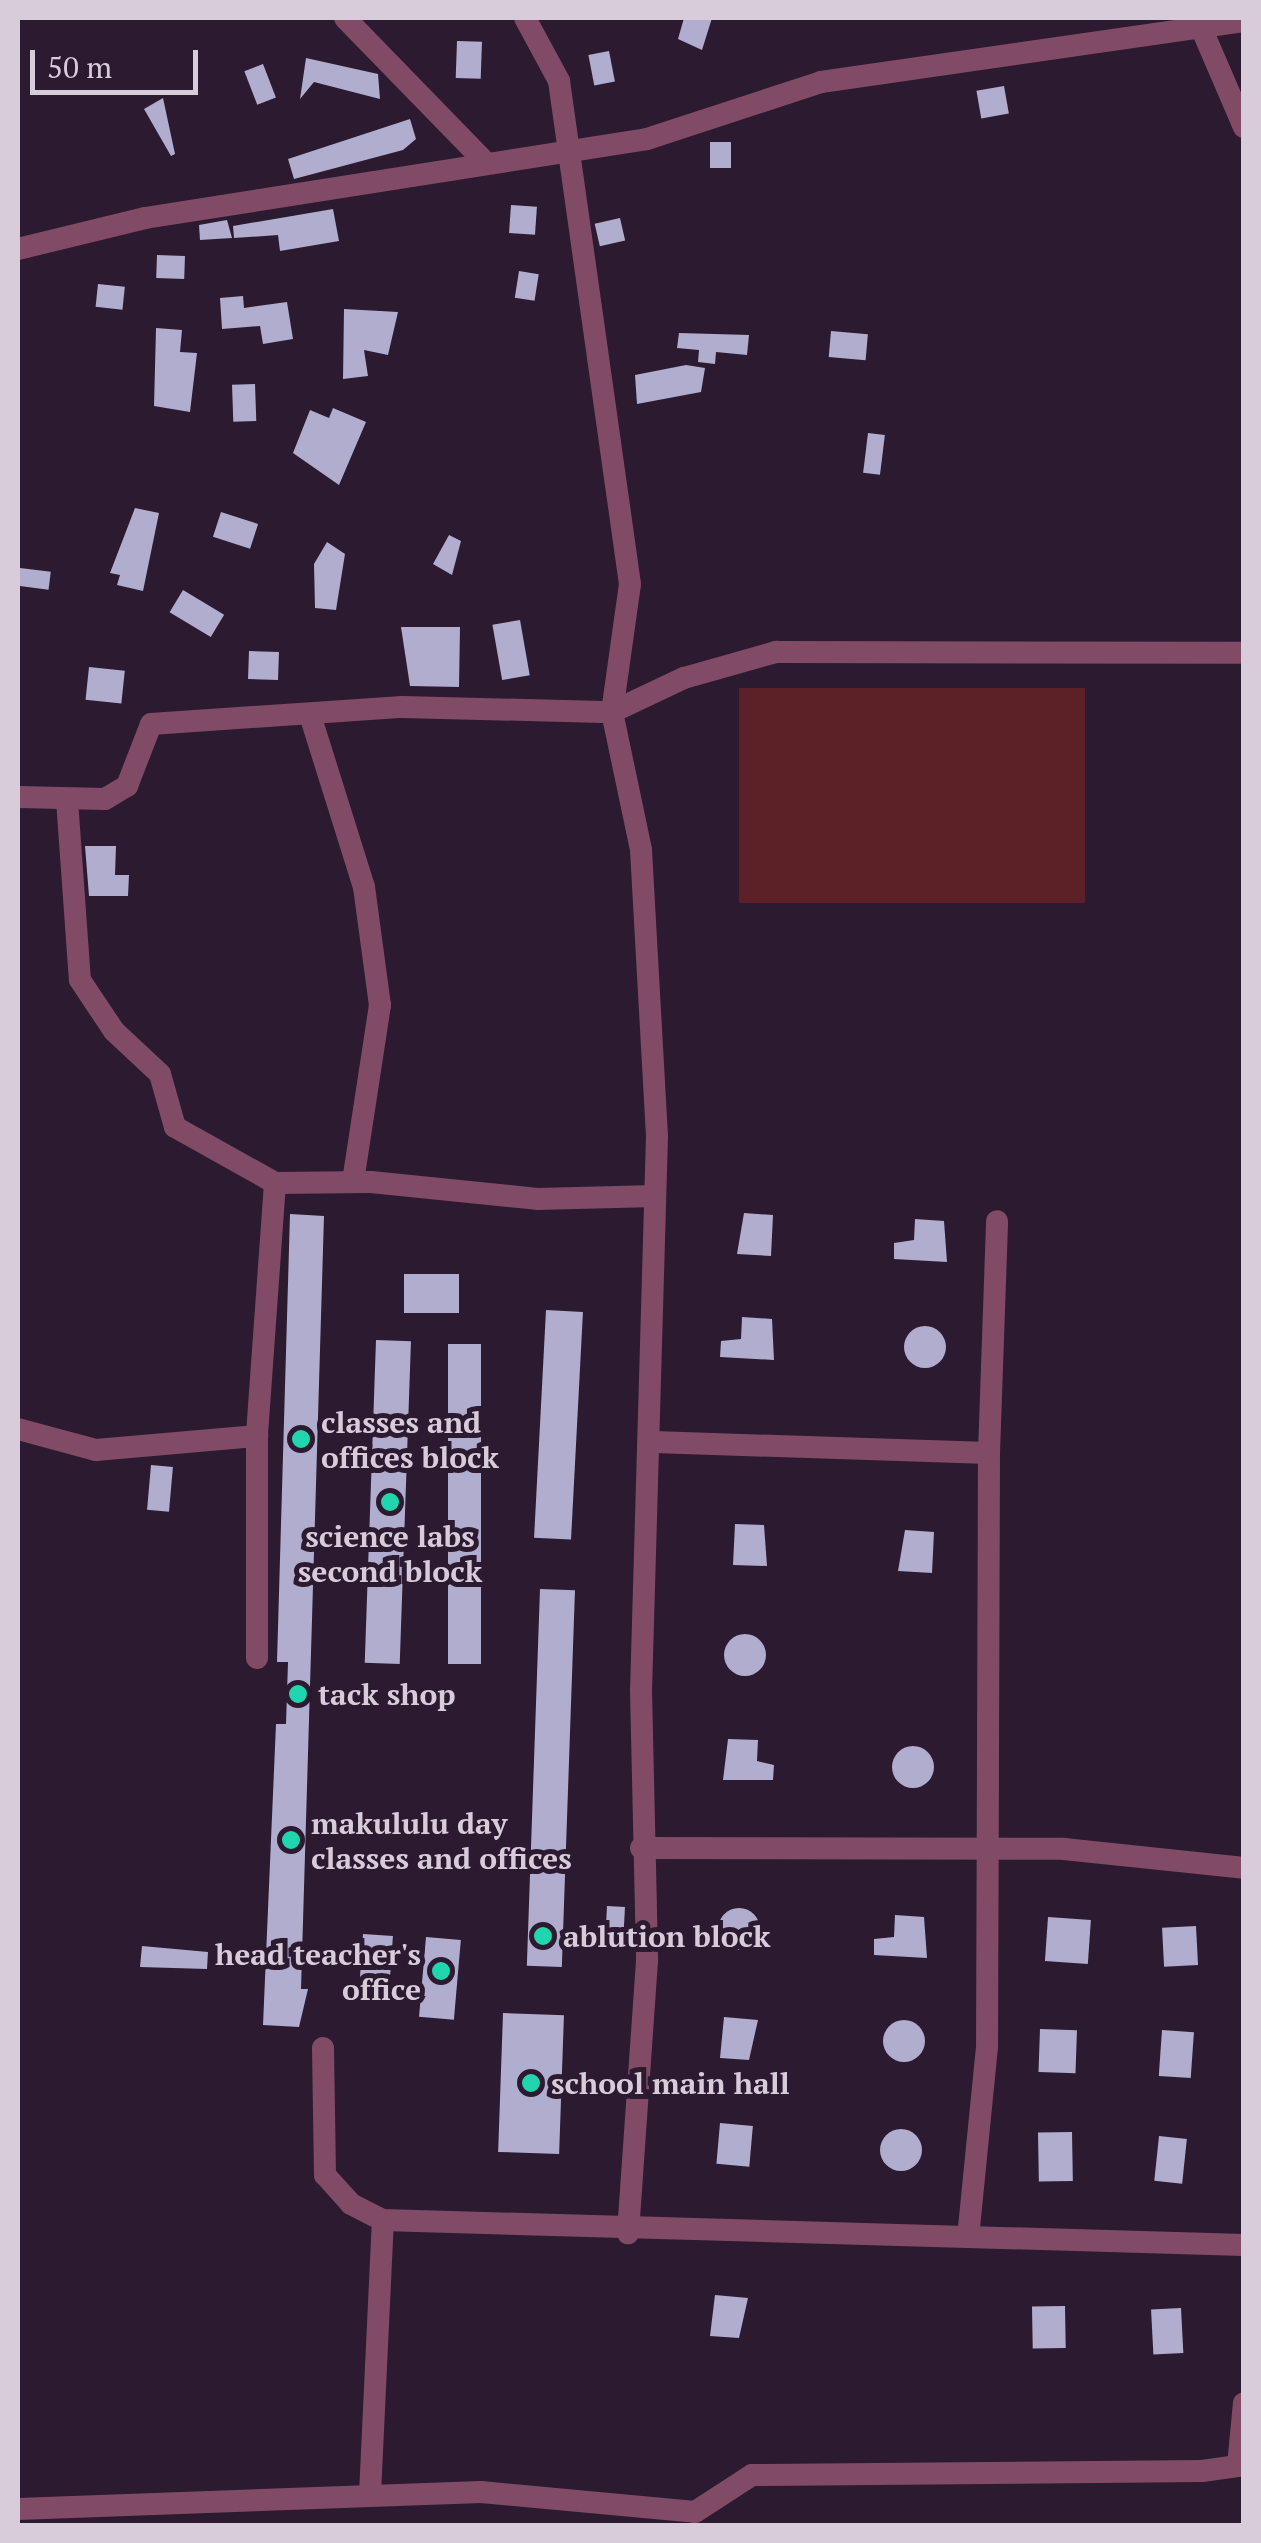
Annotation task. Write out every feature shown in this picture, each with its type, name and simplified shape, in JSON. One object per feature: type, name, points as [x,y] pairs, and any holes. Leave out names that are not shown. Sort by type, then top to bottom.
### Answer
[{"type":"street","points":[[345,18],[484,162]]},
{"type":"street","points":[[525,18],[559,81],[630,584],[612,712],[641,850],[654,1196],[654,1442],[642,1848],[647,1961],[628,2232]]},
{"type":"street","points":[[18,250],[484,162],[647,138],[821,82],[1197,23],[1244,21]]},
{"type":"street","points":[[1197,23],[1244,127]]},
{"type":"street","points":[[18,798],[104,799],[127,786],[151,724],[311,718],[402,707],[612,712],[684,678],[776,652],[1244,653]]},
{"type":"street","points":[[311,718],[364,886],[380,1005],[353,1182]]},
{"type":"street","points":[[68,800],[80,980],[114,1031],[160,1074],[175,1127],[275,1183],[353,1182],[537,1199],[654,1196]]},
{"type":"street","points":[[256,1658],[257,1436],[275,1183]]},
{"type":"street","points":[[968,2236],[987,2048],[983,1850],[988,1454],[997,1221]]},
{"type":"street","points":[[18,1430],[96,1450],[257,1436]]},
{"type":"street","points":[[654,1442],[988,1454]]},
{"type":"street","points":[[642,1848],[983,1850],[1244,1868]]},
{"type":"street","points":[[323,2048],[325,2175],[351,2204],[383,2220],[628,2232],[968,2236],[1244,2245]]},
{"type":"street","points":[[370,2494],[383,2220]]},
{"type":"street","points":[[18,2509],[481,2492],[694,2512],[752,2474],[1202,2471],[1238,2466],[1244,2402]]},
{"type":"shaded area","points":[[739,688],[1085,688],[1085,903],[739,903]]},
{"type":"building","points":[[684,18],[712,18],[702,50],[678,39]]},
{"type":"building","points":[[457,41],[482,42],[481,79],[456,78]]},
{"type":"building","points":[[609,51],[615,81],[594,85],[588,55]]},
{"type":"building","points":[[306,58],[378,74],[380,99],[314,82],[300,99]]},
{"type":"building","points":[[263,64],[276,98],[257,105],[244,71]]},
{"type":"building","points":[[1004,86],[1009,114],[981,118],[976,91]]},
{"type":"building","points":[[163,98],[175,154],[171,156],[144,109]]},
{"type":"building","points":[[410,119],[416,139],[403,150],[294,179],[288,159]]},
{"type":"building","points":[[710,142],[731,142],[731,168],[710,168]]},
{"type":"building","points":[[511,205],[537,207],[535,235],[509,233]]},
{"type":"building","points":[[333,209],[339,241],[280,251],[278,235],[234,238],[233,226]]},
{"type":"building","points":[[620,218],[625,240],[600,246],[595,224]]},
{"type":"building","points":[[227,220],[232,238],[200,240],[199,225]]},
{"type":"building","points":[[157,255],[185,256],[184,279],[156,278]]},
{"type":"building","points":[[519,271],[539,274],[535,301],[515,298]]},
{"type":"building","points":[[98,284],[125,287],[122,310],[96,307]]},
{"type":"building","points":[[243,296],[244,308],[287,302],[293,339],[263,344],[260,326],[222,329],[220,298]]},
{"type":"building","points":[[344,309],[398,312],[388,355],[364,350],[368,376],[343,379]]},
{"type":"building","points":[[156,328],[182,330],[180,352],[197,353],[190,412],[154,406]]},
{"type":"building","points":[[831,331],[868,334],[866,360],[829,357]]},
{"type":"building","points":[[679,333],[749,335],[747,355],[716,352],[715,364],[698,362],[699,350],[677,348]]},
{"type":"building","points":[[686,365],[705,368],[701,392],[637,404],[635,375]]},
{"type":"building","points":[[255,384],[256,421],[233,422],[232,385]]},
{"type":"building","points":[[333,408],[366,422],[339,485],[293,453],[310,410],[329,418]]},
{"type":"building","points":[[868,433],[885,435],[880,475],[863,473]]},
{"type":"building","points":[[135,508],[159,513],[143,591],[117,585],[120,575],[110,573]]},
{"type":"building","points":[[221,512],[258,524],[250,549],[213,537]]},
{"type":"building","points":[[449,535],[461,541],[452,575],[433,564]]},
{"type":"building","points":[[327,542],[345,554],[336,610],[315,608],[314,564]]},
{"type":"building","points":[[20,568],[51,572],[49,590],[18,586]]},
{"type":"building","points":[[183,590],[224,615],[211,637],[170,612]]},
{"type":"building","points":[[520,620],[530,675],[502,680],[492,625]]},
{"type":"building","points":[[401,627],[460,627],[459,687],[410,686]]},
{"type":"building","points":[[249,651],[279,652],[278,680],[248,679]]},
{"type":"building","points":[[89,667],[125,671],[121,704],[86,700]]},
{"type":"building","points":[[85,846],[116,846],[115,875],[129,875],[128,896],[89,896]]},
{"type":"building","points":[[744,1213],[773,1215],[771,1256],[737,1254]]},
{"type":"building","points":[[290,1214],[324,1216],[301,1989],[308,1989],[299,2027],[263,2025],[276,1724],[286,1724],[288,1662],[277,1662]]},
{"type":"building","points":[[915,1219],[944,1221],[947,1262],[894,1259],[894,1243],[914,1240]]},
{"type":"building","points":[[404,1274],[459,1274],[459,1313],[404,1313]]},
{"type":"building","name":"classes and offices block","points":[[546,1310],[583,1312],[571,1540],[534,1538]]},
{"type":"building","points":[[742,1317],[772,1319],[774,1360],[720,1357],[721,1341],[741,1339]]},
{"type":"building","points":[[925,1326],[940,1332],[946,1347],[940,1362],[925,1368],[910,1362],[904,1347],[910,1332]]},
{"type":"building","name":"science labs second block","points":[[376,1340],[411,1341],[400,1664],[365,1663]]},
{"type":"building","points":[[448,1344],[481,1344],[481,1664],[448,1664]]},
{"type":"building","points":[[151,1465],[173,1467],[169,1512],[147,1510]]},
{"type":"building","points":[[735,1524],[764,1525],[767,1566],[733,1565]]},
{"type":"building","points":[[905,1530],[934,1532],[932,1573],[898,1571]]},
{"type":"building","points":[[540,1589],[575,1590],[562,1967],[527,1966]]},
{"type":"building","points":[[745,1634],[760,1640],[766,1655],[760,1670],[745,1676],[730,1670],[724,1655],[730,1640]]},
{"type":"building","points":[[728,1739],[758,1740],[757,1761],[774,1765],[773,1780],[723,1780]]},
{"type":"building","points":[[913,1746],[928,1752],[934,1767],[928,1782],[913,1788],[898,1782],[892,1767],[898,1752]]},
{"type":"building","points":[[607,1906],[625,1907],[623,1938],[605,1937]]},
{"type":"building","points":[[739,1908],[754,1914],[760,1929],[754,1944],[739,1950],[724,1944],[718,1929],[724,1914]]},
{"type":"building","points":[[895,1915],[924,1917],[927,1958],[874,1955],[874,1939],[894,1937]]},
{"type":"building","points":[[1048,1917],[1091,1920],[1088,1964],[1045,1961]]},
{"type":"building","points":[[1196,1926],[1198,1965],[1164,1967],[1162,1928]]},
{"type":"building","points":[[363,1934],[393,1936],[388,2004],[358,2002]]},
{"type":"building","name":"head teacher's office","points":[[426,1937],[461,1940],[454,2020],[419,2017]]},
{"type":"building","points":[[142,1946],[208,1952],[207,1969],[140,1967]]},
{"type":"building","name":"school main hall","points":[[503,2013],[564,2015],[559,2154],[498,2152]]},
{"type":"building","points":[[724,2017],[758,2020],[749,2060],[720,2058]]},
{"type":"building","points":[[904,2020],[919,2026],[925,2041],[919,2056],[904,2062],[889,2056],[883,2041],[889,2026]]},
{"type":"building","points":[[1040,2029],[1077,2030],[1075,2073],[1038,2072]]},
{"type":"building","points":[[1162,2030],[1194,2032],[1191,2078],[1159,2076]]},
{"type":"building","points":[[720,2123],[753,2126],[749,2167],[716,2164]]},
{"type":"building","points":[[901,2129],[916,2135],[922,2150],[916,2165],[901,2171],[886,2165],[880,2150],[886,2135]]},
{"type":"building","points":[[1072,2132],[1073,2181],[1039,2182],[1038,2133]]},
{"type":"building","points":[[1159,2136],[1187,2139],[1182,2184],[1154,2181]]},
{"type":"building","points":[[715,2295],[748,2298],[739,2338],[710,2336]]},
{"type":"building","points":[[1065,2306],[1066,2348],[1033,2349],[1032,2307]]},
{"type":"building","points":[[1181,2308],[1183,2353],[1153,2355],[1151,2310]]},
{"type":"place","name":"classes and offices block","points":[[301,1439]]},
{"type":"place","name":"science labs second block","points":[[390,1502]]},
{"type":"place","name":"tack shop","points":[[298,1694]]},
{"type":"place","name":"makululu day classes and offices","points":[[291,1840]]},
{"type":"place","name":"ablution block","points":[[543,1936]]},
{"type":"place","name":"head teacher's office","points":[[441,1971]]},
{"type":"place","name":"school main hall","points":[[531,2083]]}]
